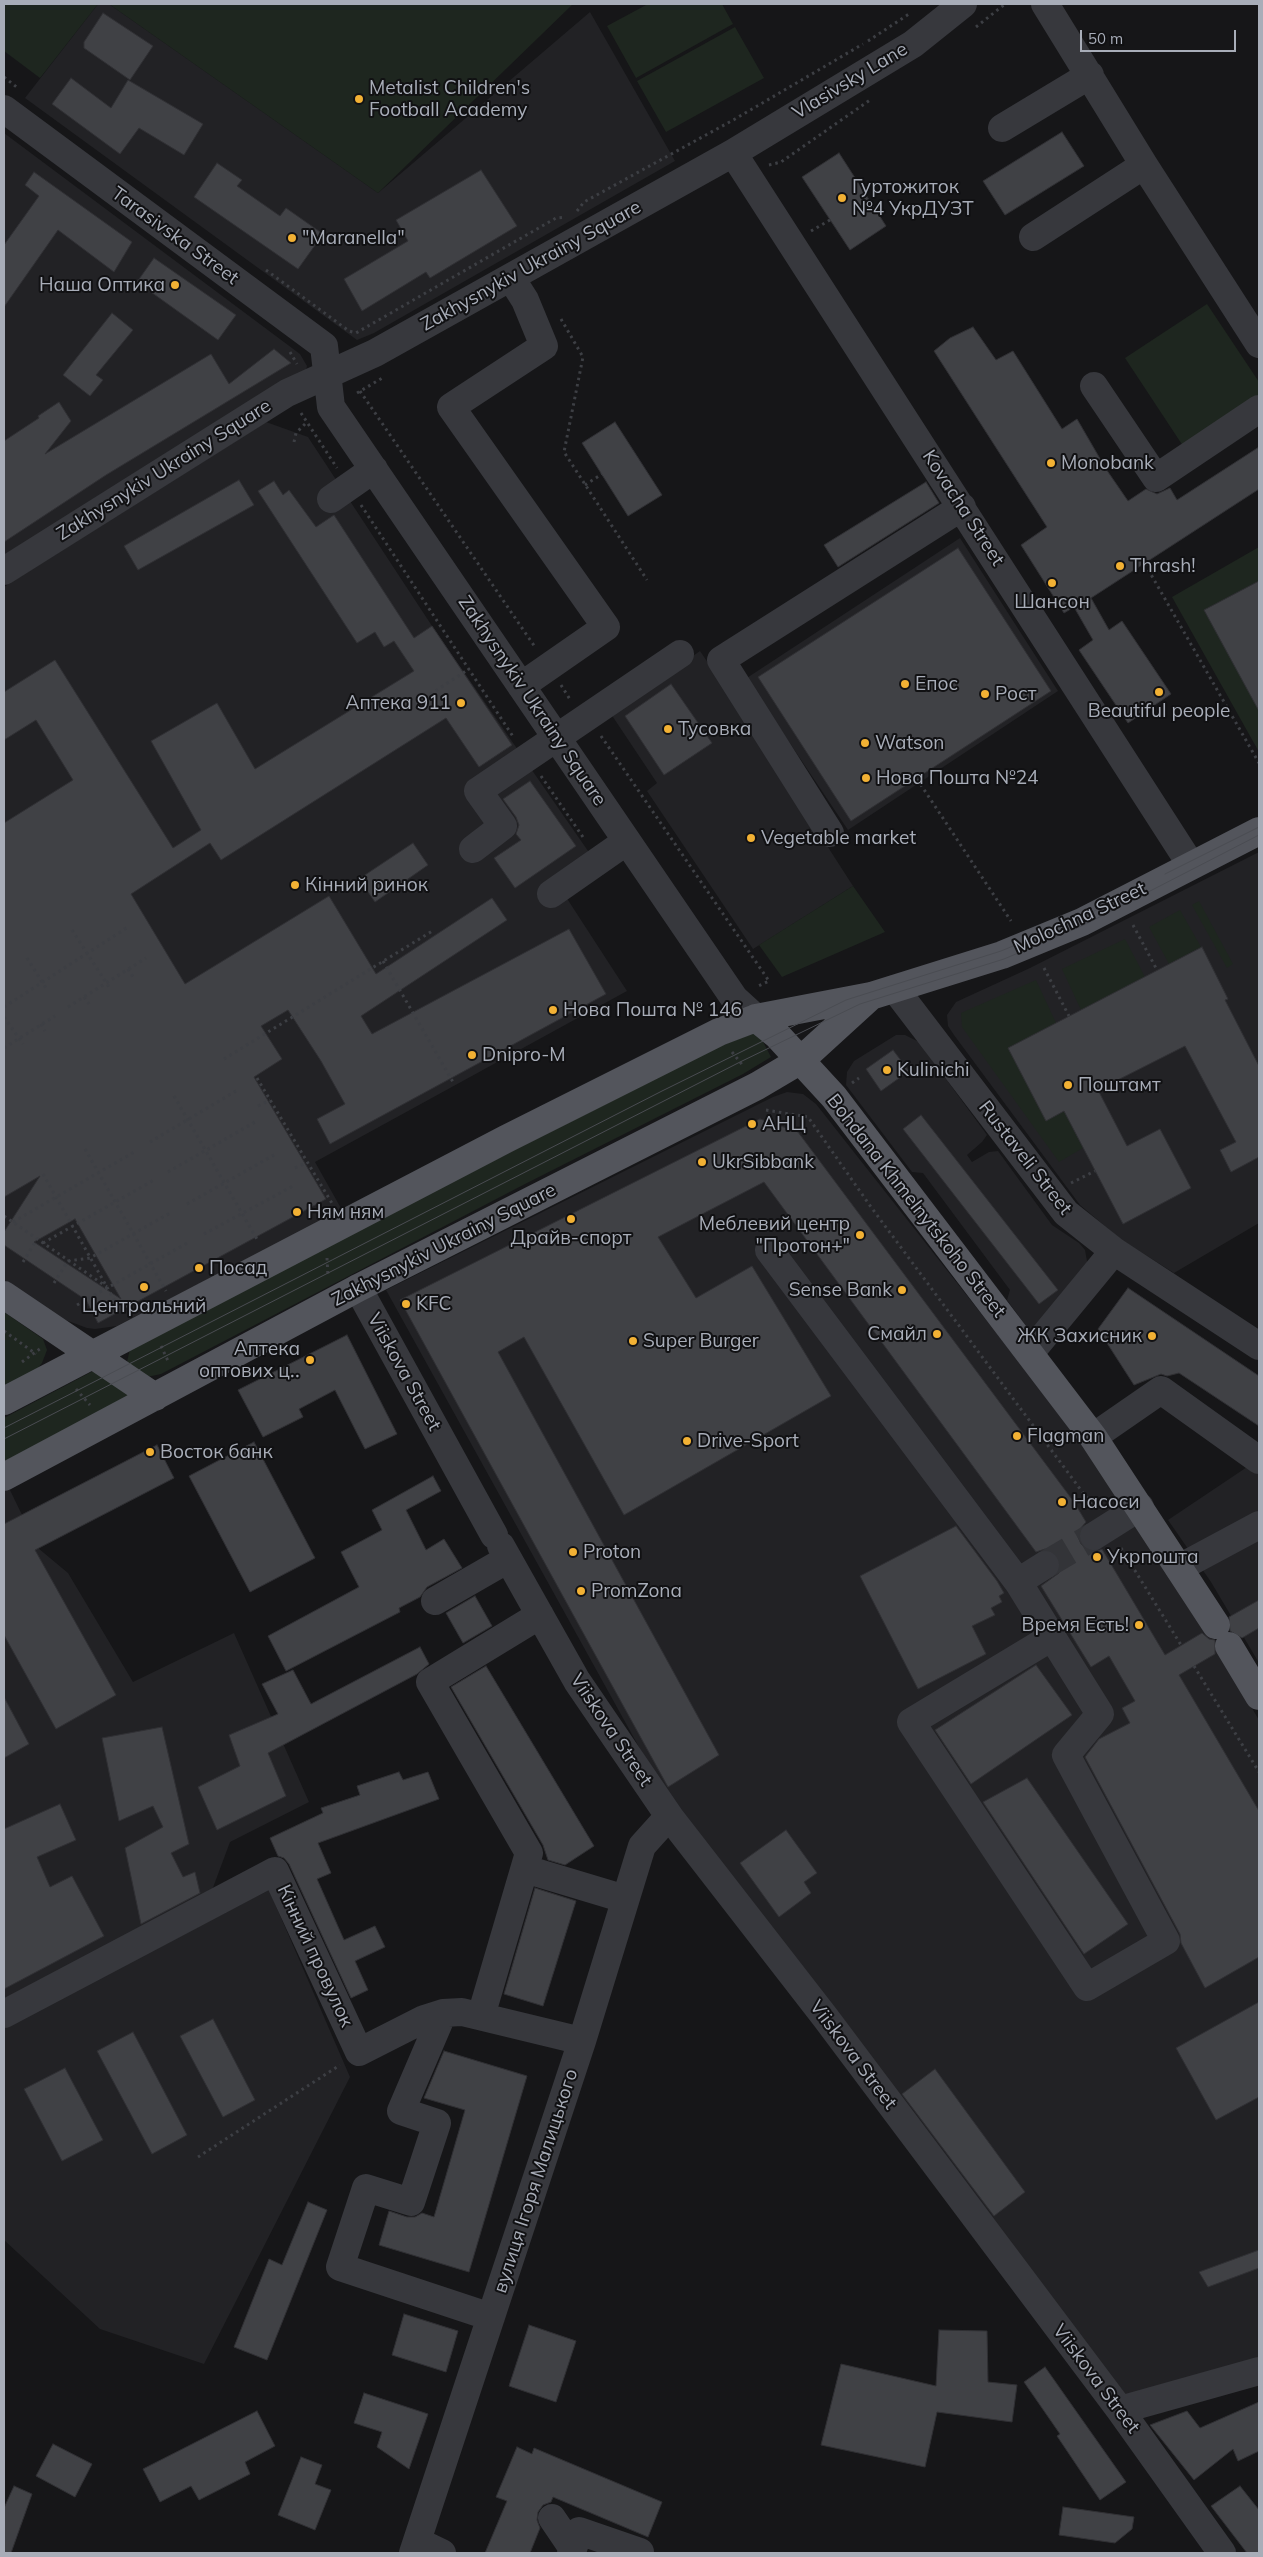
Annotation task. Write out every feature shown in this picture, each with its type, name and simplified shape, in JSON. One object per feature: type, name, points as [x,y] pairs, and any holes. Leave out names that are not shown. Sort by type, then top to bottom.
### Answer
[{"type":"main road","name":"Molochna Street","points":[[883,993],[1002,955],[1064,929],[1259,831]]},
{"type":"main road","points":[[4,1401],[513,1135],[719,1032],[756,1018],[883,993]]},
{"type":"main road","name":"Zakhysnykiv Ukrainy Square","points":[[4,1477],[358,1288],[757,1086],[801,1060],[883,993]]},
{"type":"main road","name":"Bohdana Khmelnytskoho Street","points":[[756,1018],[777,1035],[834,1096],[1093,1437],[1140,1507],[1259,1696]]},
{"type":"main road","points":[[4,1295],[155,1397]]},
{"type":"street","name":"Vlasivsky Lane","points":[[733,152],[912,44],[963,4]]},
{"type":"street","points":[[1045,4],[1144,165],[1259,341]]},
{"type":"street","points":[[1002,128],[1090,75]]},
{"type":"street","name":"Tarasivska Street","points":[[12,99],[324,346],[328,374]]},
{"type":"street","name":"Zakhysnykiv Ukrainy Square","points":[[4,571],[287,393],[375,353],[733,152]]},
{"type":"street","name":"Kovacha Street","points":[[733,152],[1191,865]]},
{"type":"street","points":[[1033,237],[1144,165]]},
{"type":"street","points":[[511,278],[525,300],[544,346],[451,407],[606,627],[521,686]]},
{"type":"street","name":"Zakhysnykiv Ukrainy Square","points":[[328,374],[331,407],[734,998],[756,1018]]},
{"type":"street","points":[[1094,386],[1156,478],[1259,409]]},
{"type":"street","points":[[340,493],[374,469]]},
{"type":"street","points":[[830,833],[721,660],[962,507]]},
{"type":"street","points":[[473,849],[503,826],[478,791],[680,654]]},
{"type":"street","points":[[550,894],[627,841]]},
{"type":"street","name":"Rustaveli Street","points":[[883,993],[1066,1213],[1114,1251],[1259,1346]]},
{"type":"street","points":[[769,1250],[1018,1582],[1100,1714],[1066,1755],[1166,1941],[1088,1986],[911,1722],[1052,1637]]},
{"type":"street","points":[[1030,1353],[1114,1251]]},
{"type":"street","name":"Viiskova Street","points":[[358,1288],[577,1682],[670,1816],[825,2017],[1120,2410],[1222,2553]]},
{"type":"street","points":[[1093,1437],[1161,1390],[1259,1460]]},
{"type":"street","points":[[1101,1532],[1140,1507]]},
{"type":"street","points":[[1179,1568],[1259,1525]]},
{"type":"street","points":[[435,1601],[501,1547]]},
{"type":"street","points":[[1018,1582],[1045,1565]]},
{"type":"street","points":[[481,2016],[530,1853],[430,1682],[540,1615]]},
{"type":"street","name":"вулиця Ігоря Малицького","points":[[415,2547],[582,2041],[642,1846],[670,1816]]},
{"type":"street","points":[[525,1869],[625,1899]]},
{"type":"street","name":"Кінний провулок","points":[[4,2014],[275,1870],[359,2052],[408,2026],[443,2013],[462,2012],[582,2041]]},
{"type":"street","points":[[443,2013],[401,2111],[437,2123],[411,2202],[366,2188],[340,2266],[491,2317]]},
{"type":"street","points":[[1120,2410],[1259,2371]]},
{"type":"street","points":[[552,2518],[572,2551]]},
{"type":"street","points":[[572,2551],[579,2530],[640,2552]]},
{"type":"street","points":[[415,2547],[442,2553]]},
{"type":"path","points":[[577,211],[584,202],[735,119],[868,41],[914,11]]},
{"type":"path","points":[[4,77],[12,99]]},
{"type":"path","points":[[260,266],[347,332],[356,333],[556,218],[566,217]]},
{"type":"path","points":[[558,314],[582,357],[564,452],[647,580]]},
{"type":"path","points":[[283,347],[291,353],[297,364],[295,372]]},
{"type":"path","points":[[294,442],[296,433],[312,419]]},
{"type":"path","points":[[307,422],[340,493],[469,670],[586,842]]},
{"type":"path","points":[[585,485],[602,474]]},
{"type":"path","points":[[1145,564],[1259,764]]},
{"type":"path","points":[[414,704],[469,670]]},
{"type":"path","points":[[917,778],[1011,921]]},
{"type":"path","points":[[1133,925],[1157,970]]},
{"type":"path","points":[[4,1006],[128,927]]},
{"type":"path","points":[[72,930],[111,990]]},
{"type":"path","points":[[224,1059],[434,930]]},
{"type":"path","points":[[27,958],[46,988]]},
{"type":"path","points":[[68,1007],[146,958]]},
{"type":"path","points":[[383,961],[453,1082]]},
{"type":"path","points":[[1044,968],[1069,1016]]},
{"type":"path","points":[[128,969],[133,977]]},
{"type":"path","points":[[753,988],[769,981]]},
{"type":"path","points":[[84,997],[89,1004]]},
{"type":"path","points":[[4,1048],[54,1016]]},
{"type":"path","points":[[4,1017],[23,1044]]},
{"type":"path","points":[[41,1024],[45,1031]]},
{"type":"path","points":[[730,1049],[748,1072]]},
{"type":"path","points":[[257,1078],[306,1163],[336,1209]]},
{"type":"path","points":[[150,1142],[236,1092]]},
{"type":"path","points":[[174,1096],[260,1244]]},
{"type":"path","points":[[258,1106],[270,1100]]},
{"type":"path","points":[[760,1113],[768,1109],[808,1116],[871,1208],[1181,1645]]},
{"type":"path","points":[[168,1172],[255,1122]]},
{"type":"path","points":[[85,1149],[168,1294]]},
{"type":"path","points":[[13,1222],[136,1151]]},
{"type":"path","points":[[187,1204],[274,1155]]},
{"type":"path","points":[[295,1168],[306,1163]]},
{"type":"path","points":[[1071,1184],[1095,1171]]},
{"type":"path","points":[[43,1174],[124,1317]]},
{"type":"path","points":[[43,1243],[154,1180]]},
{"type":"path","points":[[204,1234],[293,1186]]},
{"type":"path","points":[[54,1283],[68,1261],[90,1258],[172,1212]]},
{"type":"path","points":[[5,1218],[107,1287]]},
{"type":"path","points":[[23,1262],[37,1239]]},
{"type":"path","points":[[77,1305],[189,1242]]},
{"type":"path","points":[[327,1253],[328,1280]]},
{"type":"path","points":[[4,1332],[35,1353]]},
{"type":"path","points":[[158,1340],[172,1368]]},
{"type":"path","points":[[74,1386],[93,1409]]},
{"type":"path","points":[[1194,1666],[1259,1772]]},
{"type":"path","points":[[198,2157],[359,2052]]},
{"type":"shaded area","points":[[4,4],[98,4],[40,78],[4,51]]},
{"type":"shaded area","points":[[98,4],[109,4],[378,193],[590,12],[675,161],[374,333],[357,340],[25,98]]},
{"type":"shaded area","name":"Metalist Children's Football Academy","points":[[109,4],[573,4],[378,193]]},
{"type":"shaded area","points":[[648,4],[722,4],[733,24],[636,78],[607,26]]},
{"type":"shaded area","points":[[735,27],[764,78],[666,132],[637,81]]},
{"type":"shaded area","points":[[4,133],[300,354],[307,366],[306,370],[4,560]]},
{"type":"shaded area","points":[[1207,304],[1259,382],[1259,400],[1185,449],[1125,358]]},
{"type":"shaded area","name":"Кінний ринок","points":[[266,422],[308,437],[432,626],[604,874],[566,897],[627,991],[315,1162],[342,1210],[117,1326],[95,1329],[87,1328],[60,1318],[4,1280],[4,587]]},
{"type":"shaded area","points":[[960,538],[1058,691],[848,830],[767,709],[748,723],[853,886],[753,949],[647,791],[657,783],[611,714],[700,651],[727,691]]},
{"type":"shaded area","points":[[1259,547],[1259,581],[1204,610],[1250,693],[1259,688],[1259,752],[1172,597]]},
{"type":"shaded area","points":[[1259,852],[1259,1223],[1174,1273],[1119,1238],[1080,1205],[954,1035],[948,1026],[947,1015],[956,1002],[1030,968]]},
{"type":"shaded area","points":[[853,886],[885,932],[782,977],[759,945]]},
{"type":"shaded area","points":[[1199,901],[1233,964],[1227,968],[1192,905]]},
{"type":"shaded area","points":[[1180,910],[1201,947],[1169,964],[1149,927]]},
{"type":"shaded area","points":[[1125,939],[1145,977],[1081,1010],[1062,969]]},
{"type":"shaded area","points":[[1036,980],[1056,1023],[1008,1048],[1046,1120],[1064,1111],[1083,1148],[1059,1162],[962,1027],[961,1013]]},
{"type":"shaded area","points":[[755,1033],[759,1034],[771,1057],[743,1074],[525,1184],[161,1374],[147,1377],[127,1362],[130,1349],[140,1340],[720,1046]]},
{"type":"shaded area","points":[[896,1035],[905,1035],[919,1042],[987,1135],[967,1155],[972,1162],[989,1152],[998,1151],[1052,1225],[1079,1243],[1085,1250],[1088,1267],[1033,1331],[1029,1330],[1007,1300],[1010,1290],[923,1173],[912,1172],[846,1085],[847,1072],[854,1061]]},
{"type":"shaded area","points":[[787,1092],[803,1094],[816,1104],[1080,1439],[1165,1561],[1259,1720],[1259,2366],[1122,2402],[665,1794],[386,1290],[773,1097]]},
{"type":"shaded area","points":[[4,1312],[43,1339],[47,1350],[42,1363],[34,1373],[4,1391]]},
{"type":"shaded area","points":[[95,1370],[127,1393],[128,1396],[4,1462],[4,1418]]},
{"type":"shaded area","points":[[1259,1459],[1259,1663],[1211,1582],[1168,1520]]},
{"type":"shaded area","points":[[9,1488],[38,1548],[68,1573],[133,1682],[234,1633],[309,1802],[230,1842],[208,1901],[4,2010],[4,1491]]},
{"type":"shaded area","points":[[269,1890],[350,2077],[204,2364],[100,2329],[4,2240],[4,2028]]},
{"type":"building","points":[[103,13],[153,46],[130,80],[84,48],[84,42]]},
{"type":"building","points":[[71,78],[111,108],[128,80],[203,124],[184,155],[139,128],[120,154],[52,104]]},
{"type":"building","points":[[1062,132],[1084,166],[1005,215],[983,181]]},
{"type":"building","name":"Гуртожиток №4 УкрДУЗТ","points":[[839,153],[886,226],[850,250],[802,177]]},
{"type":"building","points":[[217,163],[242,180],[237,186],[280,216],[286,208],[323,234],[298,269],[194,197]]},
{"type":"building","points":[[481,170],[517,226],[430,278],[426,272],[362,311],[344,279],[408,241],[396,220]]},
{"type":"building","points":[[34,172],[132,242],[114,272],[58,230],[4,307],[4,245],[39,196],[25,185]]},
{"type":"building","points":[[154,258],[236,315],[218,340],[137,282]]},
{"type":"building","points":[[112,313],[133,330],[96,375],[103,380],[90,396],[63,375]]},
{"type":"building","points":[[973,327],[996,360],[1013,351],[1062,429],[1077,419],[1106,469],[1128,501],[1146,489],[1157,494],[1170,488],[1177,500],[1259,447],[1259,489],[1091,598],[1109,630],[1122,621],[1171,694],[1128,723],[1079,650],[1093,640],[1074,607],[1064,613],[1021,545],[1047,527],[934,351],[950,338]]},
{"type":"building","points":[[274,349],[291,363],[106,475],[4,542],[4,441],[39,418],[38,416],[59,402],[71,421],[45,454],[211,354],[229,384]]},
{"type":"building","points":[[615,422],[662,495],[628,516],[582,443]]},
{"type":"building","points":[[239,480],[254,505],[138,570],[124,546]]},
{"type":"building","points":[[274,481],[283,495],[289,490],[316,527],[334,515],[414,638],[432,626],[512,745],[479,767],[446,718],[221,860],[210,843],[131,894],[185,984],[329,896],[376,974],[492,898],[507,920],[361,1016],[372,1034],[569,929],[606,994],[330,1144],[317,1119],[345,1104],[321,1061],[288,1010],[261,1026],[282,1059],[254,1077],[326,1199],[98,1323],[86,1300],[4,1245],[4,1232],[40,1176],[4,1197],[4,823],[73,780],[36,720],[4,740],[4,692],[55,660],[173,848],[201,830],[151,741],[217,703],[255,769],[414,671],[394,641],[384,647],[375,632],[357,643],[258,491]],"holes":[[[75,1219],[121,1299],[34,1242]]]},
{"type":"building","points":[[926,482],[939,503],[838,567],[824,545]]},
{"type":"building","name":"Епос","points":[[958,548],[1051,691],[851,821],[758,677]]},
{"type":"building","points":[[1259,581],[1259,711],[1204,610]]},
{"type":"building","name":"Тусовка","points":[[671,684],[712,743],[664,775],[625,716]]},
{"type":"building","points":[[530,781],[576,846],[515,888],[494,858],[521,840],[516,834],[519,825],[516,817],[503,799]]},
{"type":"building","points":[[413,843],[428,865],[375,902],[359,879]]},
{"type":"building","name":"Поштамт","points":[[1202,947],[1228,999],[1225,1000],[1259,1066],[1259,1157],[1231,1172],[1220,1150],[1236,1142],[1185,1046],[1098,1090],[1127,1146],[1160,1129],[1191,1188],[1123,1224],[1064,1111],[1046,1121],[1008,1048]]},
{"type":"building","name":"Kulinichi","points":[[893,1050],[909,1071],[881,1091],[866,1069]]},
{"type":"building","points":[[921,1115],[1058,1290],[1039,1304],[903,1129]]},
{"type":"building","name":"Proton","points":[[760,1119],[798,1132],[1074,1502],[1086,1522],[1080,1529],[1078,1537],[1081,1544],[1087,1550],[1095,1552],[1102,1549],[1165,1655],[1202,1633],[1209,1639],[1215,1640],[1215,1654],[1179,1675],[1259,1811],[1259,1957],[1205,1988],[1181,1943],[1180,1934],[1085,1757],[1099,1739],[1130,1723],[1122,1708],[1135,1701],[1109,1656],[1091,1667],[1041,1586],[1059,1573],[1061,1565],[1058,1557],[1053,1551],[1045,1549],[1036,1552],[764,1182],[658,1237],[696,1298],[752,1266],[831,1396],[624,1515],[524,1337],[498,1352],[719,1755],[668,1787],[400,1300]]},
{"type":"building","name":"ЖК Захисник","points":[[1128,1288],[1259,1376],[1259,1426],[1179,1373],[1167,1376],[1161,1374],[1134,1385],[1098,1329]]},
{"type":"building","points":[[347,1335],[397,1434],[365,1449],[335,1390],[299,1409],[303,1417],[263,1437],[238,1390]]},
{"type":"building","points":[[254,1442],[315,1558],[250,1592],[189,1476]]},
{"type":"building","points":[[157,1445],[174,1478],[35,1550],[116,1695],[56,1729],[4,1635],[4,1524]]},
{"type":"building","points":[[433,1476],[441,1491],[406,1510],[426,1550],[444,1539],[462,1568],[427,1587],[420,1597],[399,1608],[400,1612],[286,1671],[268,1636],[359,1587],[341,1552],[382,1530],[372,1510]]},
{"type":"building","points":[[956,1526],[997,1581],[1004,1593],[999,1596],[1002,1602],[991,1608],[995,1615],[972,1626],[986,1654],[918,1689],[860,1576]]},
{"type":"building","points":[[475,1596],[492,1626],[463,1643],[446,1613]]},
{"type":"building","points":[[1259,1600],[1259,1628],[1242,1638],[1230,1631],[1229,1617]]},
{"type":"building","points":[[420,1647],[429,1664],[417,1674],[268,1753],[286,1796],[217,1830],[198,1787],[240,1766],[229,1735],[278,1714],[262,1684],[293,1670],[311,1704]]},
{"type":"building","points":[[1036,1665],[1072,1715],[971,1784],[935,1730]]},
{"type":"building","points":[[486,1666],[594,1846],[565,1865],[548,1860],[543,1845],[451,1687]]},
{"type":"building","points":[[4,1697],[29,1744],[4,1758]]},
{"type":"building","points":[[162,1727],[189,1844],[171,1853],[183,1877],[195,1872],[200,1893],[141,1924],[125,1848],[163,1827],[153,1806],[119,1821],[102,1738]]},
{"type":"building","points":[[399,1772],[403,1780],[428,1772],[439,1799],[318,1843],[331,1873],[317,1879],[344,1940],[375,1926],[385,1947],[355,1961],[368,1990],[351,1998],[289,1864],[284,1858],[278,1856],[270,1838],[323,1813],[321,1808],[360,1795],[357,1786]]},
{"type":"building","points":[[1027,1778],[1128,1924],[1084,1954],[983,1802]]},
{"type":"building","points":[[60,1804],[76,1840],[37,1857],[50,1887],[72,1876],[104,1936],[4,1989],[4,1829]]},
{"type":"building","points":[[786,1830],[817,1873],[804,1882],[811,1893],[779,1917],[740,1863]]},
{"type":"building","points":[[535,1888],[576,1901],[543,2006],[504,1994]]},
{"type":"building","points":[[1259,2002],[1259,2097],[1216,2120],[1176,2048]]},
{"type":"building","points":[[213,2019],[255,2100],[223,2117],[180,2036]]},
{"type":"building","points":[[133,2032],[187,2135],[152,2154],[97,2051]]},
{"type":"building","points":[[444,2051],[527,2076],[469,2272],[379,2245],[389,2211],[407,2217],[415,2217],[422,2213],[434,2217],[465,2110],[424,2098]]},
{"type":"building","points":[[65,2068],[103,2140],[62,2161],[24,2089]]},
{"type":"building","points":[[935,2069],[1025,2192],[994,2216],[902,2094]]},
{"type":"building","points":[[308,2202],[327,2210],[267,2360],[234,2347],[269,2259],[282,2265]]},
{"type":"building","points":[[1259,2250],[1259,2268],[1208,2287],[1199,2272]]},
{"type":"building","points":[[404,2314],[458,2331],[446,2372],[392,2355]]},
{"type":"building","points":[[529,2325],[576,2341],[556,2402],[509,2386]]},
{"type":"building","points":[[939,2330],[987,2331],[988,2382],[1017,2385],[1012,2422],[937,2412],[925,2467],[821,2445],[841,2364],[936,2386]]},
{"type":"building","points":[[1045,2367],[1126,2482],[1100,2500],[1057,2436],[1060,2434],[1024,2382]]},
{"type":"building","points":[[364,2393],[428,2414],[409,2469],[377,2447],[382,2432],[354,2423]]},
{"type":"building","points":[[1259,2402],[1259,2451],[1238,2461],[1233,2449],[1194,2480],[1150,2425],[1187,2411],[1200,2428]]},
{"type":"building","points":[[257,2411],[275,2446],[245,2462],[250,2474],[199,2500],[191,2486],[160,2502],[143,2469]]},
{"type":"building","points":[[53,2444],[92,2464],[75,2497],[36,2476]]},
{"type":"building","points":[[517,2447],[532,2454],[534,2448],[662,2502],[648,2537],[553,2497],[551,2502],[543,2505],[538,2512],[537,2520],[540,2528],[530,2553],[485,2553],[507,2501],[496,2497]]},
{"type":"building","points":[[301,2457],[322,2465],[315,2484],[331,2490],[315,2530],[278,2515]]},
{"type":"building","points":[[14,2486],[32,2494],[11,2553],[4,2553],[4,2508]]},
{"type":"building","points":[[1240,2486],[1259,2510],[1259,2553],[1247,2553],[1211,2506]]},
{"type":"building","points":[[1063,2507],[1134,2517],[1132,2529],[1115,2543],[1059,2535]]},
{"type":"tunnel","points":[[1045,1565],[1094,1536]]},
{"type":"tram line","points":[[1165,874],[1259,827]]},
{"type":"tram line","points":[[4,1439],[740,1062],[860,1004],[1004,959],[1084,925],[1259,835]]},
{"type":"tram line","points":[[4,1428],[662,1091],[846,1000],[1001,951],[1081,918],[1117,899]]},
{"type":"place","name":"Metalist Children's Football Academy","points":[[359,99]]},
{"type":"place","name":"Гуртожиток №4 УкрДУЗТ","points":[[842,198]]},
{"type":"place","name":"\"Maranella\"","points":[[292,238]]},
{"type":"place","name":"Наша Оптика","points":[[175,285]]},
{"type":"place","name":"Monobank","points":[[1051,463]]},
{"type":"place","name":"Thrash!","points":[[1120,566]]},
{"type":"place","name":"Шансон","points":[[1052,583]]},
{"type":"place","name":"Епос","points":[[905,684]]},
{"type":"place","name":"Beautiful people","points":[[1159,692]]},
{"type":"place","name":"Рост","points":[[985,694]]},
{"type":"place","name":"Аптека 911","points":[[461,703]]},
{"type":"place","name":"Тусовка","points":[[668,729]]},
{"type":"place","name":"Watson","points":[[865,743]]},
{"type":"place","name":"Нова Пошта №24","points":[[866,778]]},
{"type":"place","name":"Vegetable market","points":[[751,838]]},
{"type":"place","name":"Кінний ринок","points":[[295,885]]},
{"type":"place","name":"Нова Пошта № 146","points":[[553,1010]]},
{"type":"place","name":"Dnipro-M","points":[[472,1055]]},
{"type":"place","name":"Kulinichi","points":[[887,1070]]},
{"type":"place","name":"Поштамт","points":[[1068,1085]]},
{"type":"place","name":"АНЦ","points":[[752,1124]]},
{"type":"place","name":"UkrSibbank","points":[[702,1162]]},
{"type":"place","name":"Ням ням","points":[[297,1212]]},
{"type":"place","name":"Драйв-спорт","points":[[571,1219]]},
{"type":"place","name":"Меблевий центр \"Протон+\"","points":[[860,1235]]},
{"type":"place","name":"Посад","points":[[199,1268]]},
{"type":"place","name":"Центральний","points":[[144,1287]]},
{"type":"place","name":"Sense Bank","points":[[902,1290]]},
{"type":"place","name":"KFC","points":[[406,1304]]},
{"type":"place","name":"Смайл","points":[[937,1334]]},
{"type":"place","name":"ЖК Захисник","points":[[1152,1336]]},
{"type":"place","name":"Super Burger","points":[[633,1341]]},
{"type":"place","name":"Аптека оптових ц‥","points":[[310,1360]]},
{"type":"place","name":"Flagman","points":[[1017,1436]]},
{"type":"place","name":"Drive-Sport","points":[[687,1441]]},
{"type":"place","name":"Восток банк","points":[[150,1452]]},
{"type":"place","name":"Насоси","points":[[1062,1502]]},
{"type":"place","name":"Proton","points":[[573,1552]]},
{"type":"place","name":"Укрпошта","points":[[1097,1557]]},
{"type":"place","name":"PromZona","points":[[581,1591]]},
{"type":"place","name":"Время Есть!","points":[[1139,1625]]}]
